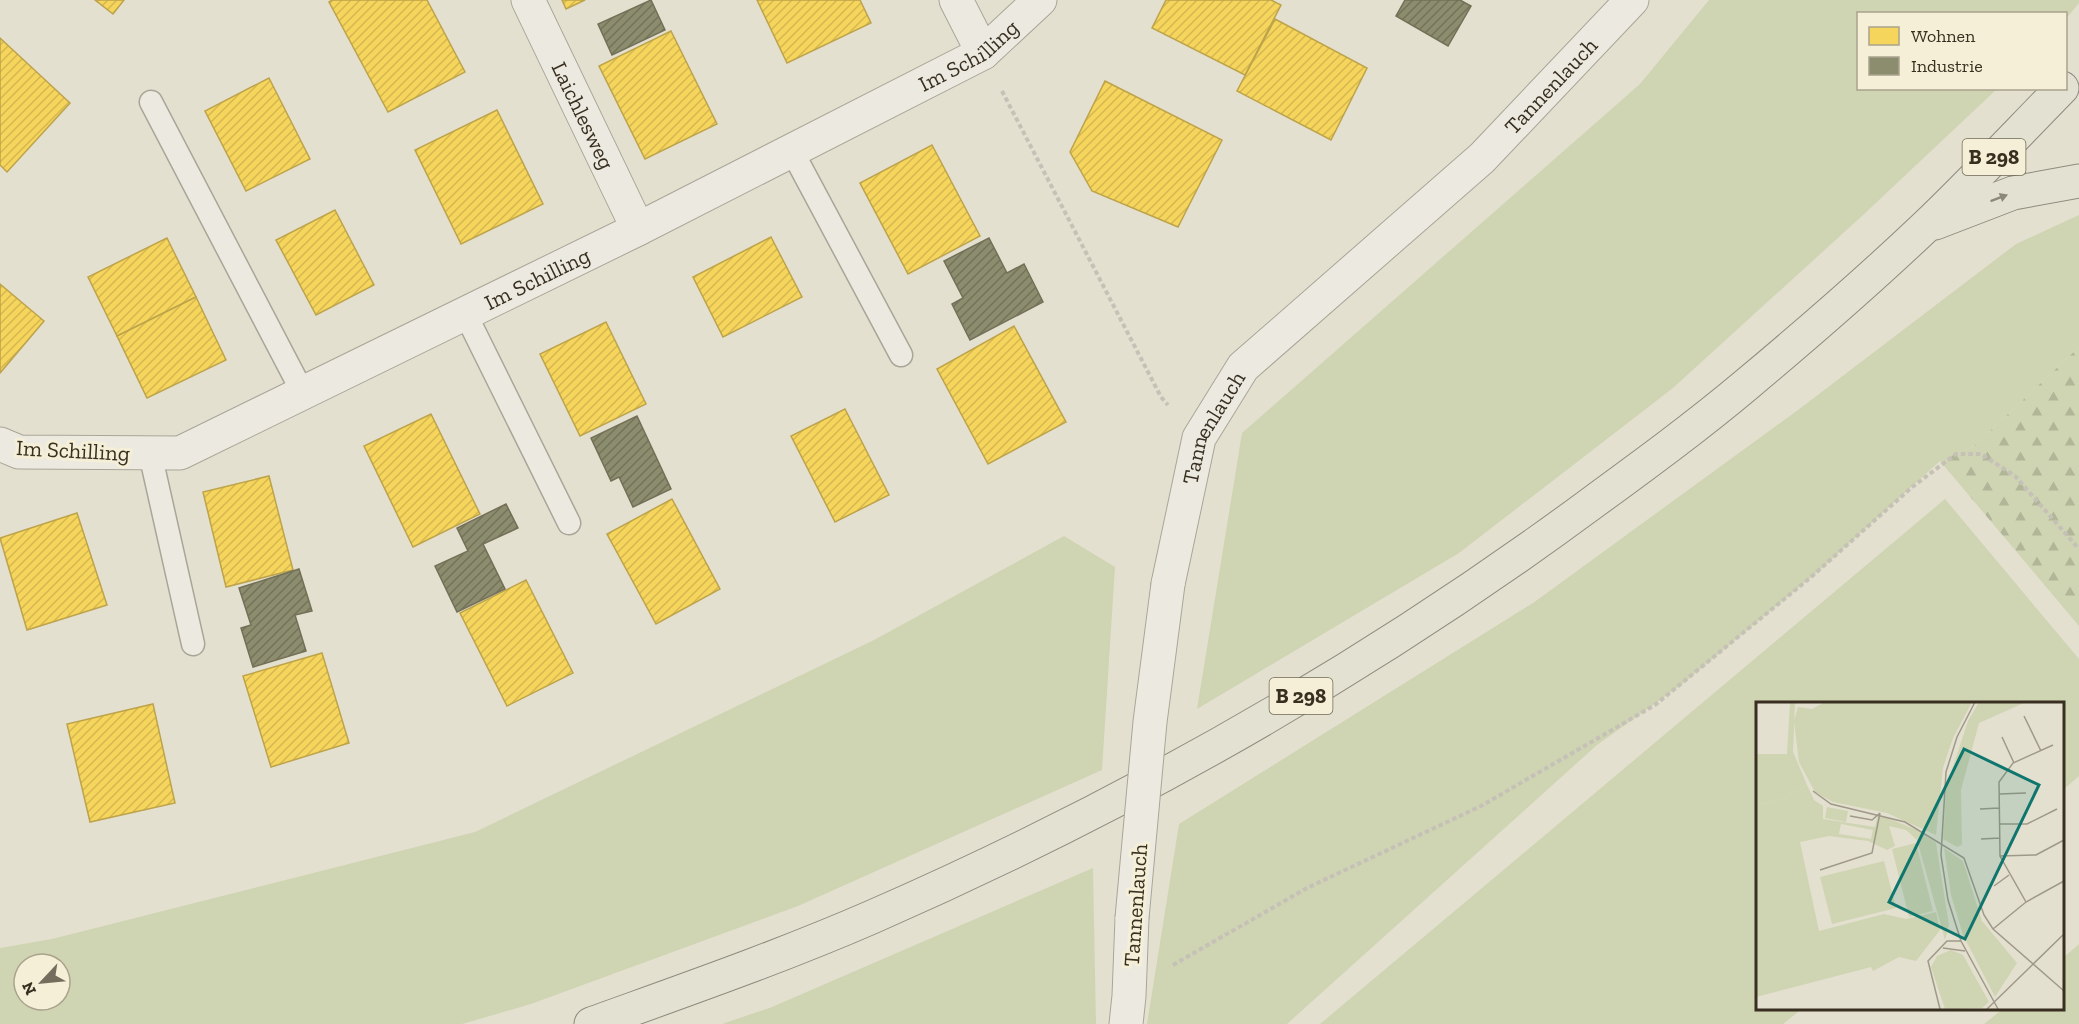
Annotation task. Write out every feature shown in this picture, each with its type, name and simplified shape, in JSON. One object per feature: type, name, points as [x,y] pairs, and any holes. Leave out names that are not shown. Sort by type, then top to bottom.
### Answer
[{"type":"main road","points":[[2067,84],[2079,71]]},
{"type":"main road","name":"B 298","points":[[591,1024],[770,958],[871,917],[987,864],[1191,760],[1385,646],[1472,590],[1665,450],[1743,388],[1837,307],[1925,226],[2060,90]]},
{"type":"main road","points":[[1925,226],[2013,193],[2079,181]]},
{"type":"street","name":"Laichlesweg","points":[[528,0],[638,229]]},
{"type":"street","points":[[956,0],[983,53]]},
{"type":"street","name":"Im Schilling","points":[[0,444],[19,452],[180,453],[638,229],[983,53],[1040,0]]},
{"type":"street","name":"Tannenlauch","points":[[1128,1010],[1132,918],[1150,722],[1168,584],[1199,438],[1243,367],[1482,158],[1632,0]]},
{"type":"lane","points":[[151,102],[303,393]]},
{"type":"lane","points":[[792,151],[901,355]]},
{"type":"lane","points":[[465,314],[569,523]]},
{"type":"lane","points":[[150,453],[193,644]]},
{"type":"path","points":[[983,53],[1161,397],[1199,438]]},
{"type":"path","points":[[1128,1010],[1184,957],[1307,888],[1481,806],[1655,705],[1810,578],[1911,488],[1956,454],[1981,454],[2015,476],[2079,549]]},
{"type":"green space","points":[[1709,0],[2079,0],[2067,18],[2067,12],[1857,12],[1857,90],[1996,90],[1673,388],[1459,553],[1197,709],[1242,433],[1640,84]]},
{"type":"green space","points":[[2079,215],[2079,347],[1974,446],[1940,461],[1821,569],[1681,685],[1597,745],[1287,1024],[1147,1024],[1179,824],[1533,603],[1798,410],[2016,244]]},
{"type":"green space","points":[[2079,347],[2079,626],[1940,461],[1974,446]]},
{"type":"green space","points":[[1945,499],[2079,659],[2079,776],[2064,789],[2064,702],[1756,702],[1756,1009],[1802,1009],[1783,1024],[1320,1024]]},
{"type":"green space","points":[[1064,536],[1115,567],[1102,770],[798,906],[531,1004],[462,1024],[0,1024],[0,948],[52,939],[475,832],[874,640]]},
{"type":"green space","points":[[1093,868],[1096,1024],[722,1024],[772,1007]]},
{"type":"green space","points":[[2079,944],[2079,1024],[1984,1024],[2003,1009],[2064,1009],[2064,957]]},
{"type":"building: Wohnen","points":[[95,0],[124,0],[113,14]]},
{"type":"building: Wohnen","points":[[332,0],[427,0],[465,72],[388,112],[329,2]]},
{"type":"building: Wohnen","points":[[562,0],[585,0],[566,9]]},
{"type":"building: Wohnen","points":[[757,0],[860,0],[871,23],[787,63]]},
{"type":"building: Wohnen","points":[[1166,0],[1271,0],[1281,5],[1245,75],[1152,28]]},
{"type":"building: Wohnen","points":[[1275,19],[1367,68],[1331,140],[1237,91]]},
{"type":"building: Wohnen","points":[[671,31],[717,124],[645,159],[599,66]]},
{"type":"building: Wohnen","points":[[0,38],[70,103],[7,172],[0,165]]},
{"type":"building: Wohnen","points":[[269,78],[310,159],[246,191],[205,111]]},
{"type":"building: Wohnen","points":[[1105,81],[1222,140],[1178,227],[1092,191],[1070,152]]},
{"type":"building: Wohnen","points":[[497,110],[543,204],[461,244],[415,150]]},
{"type":"building: Wohnen","points":[[932,145],[980,236],[908,274],[860,183]]},
{"type":"building: Wohnen","points":[[335,210],[374,285],[316,315],[276,240]]},
{"type":"building: Wohnen","points":[[771,237],[802,297],[723,337],[693,277]]},
{"type":"building: Wohnen","points":[[167,238],[196,297],[117,336],[88,277]]},
{"type":"building: Wohnen","points":[[0,284],[44,321],[0,373]]},
{"type":"building: Wohnen","points":[[196,297],[226,360],[147,398],[117,336]]},
{"type":"building: Wohnen","points":[[606,322],[646,404],[580,436],[540,354]]},
{"type":"building: Wohnen","points":[[1014,326],[1066,422],[988,464],[937,369]]},
{"type":"building: Wohnen","points":[[845,409],[889,495],[835,522],[791,436]]},
{"type":"building: Wohnen","points":[[431,414],[480,514],[413,547],[364,446]]},
{"type":"building: Wohnen","points":[[269,476],[293,570],[226,587],[203,492]]},
{"type":"building: Wohnen","points":[[672,499],[720,589],[656,624],[607,534]]},
{"type":"building: Wohnen","points":[[77,513],[107,605],[27,630],[0,538]]},
{"type":"building: Wohnen","points":[[526,580],[573,673],[507,706],[460,613]]},
{"type":"building: Wohnen","points":[[322,653],[349,743],[271,767],[243,676]]},
{"type":"building: Wohnen","points":[[153,704],[175,803],[90,822],[67,724]]},
{"type":"building: Industrie","points":[[651,0],[665,30],[612,55],[598,24]]},
{"type":"building: Industrie","points":[[1405,0],[1460,0],[1471,6],[1448,46],[1396,16]]},
{"type":"building: Industrie","points":[[989,238],[1007,273],[1024,264],[1043,302],[970,340],[952,304],[963,298],[944,261]]},
{"type":"building: Industrie","points":[[637,416],[671,489],[633,507],[619,477],[611,481],[591,438]]},
{"type":"building: Industrie","points":[[506,504],[518,528],[483,544],[505,589],[457,612],[435,566],[468,551],[457,528]]},
{"type":"building: Industrie","points":[[299,569],[312,611],[295,615],[306,651],[253,667],[241,628],[251,625],[239,588]]}]
